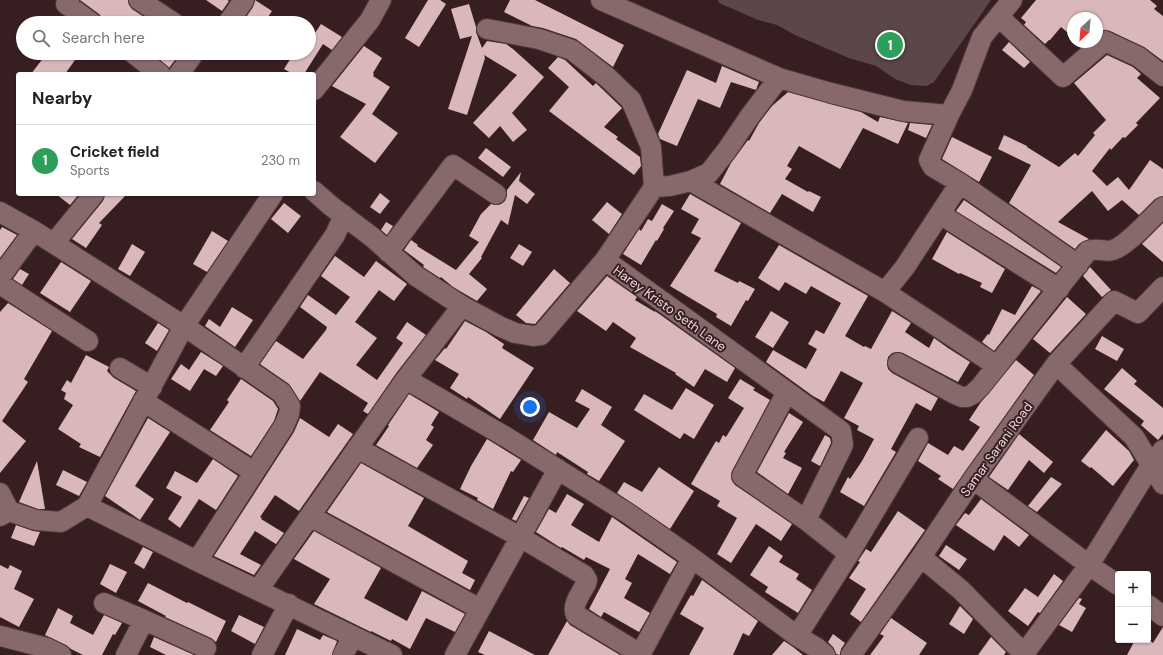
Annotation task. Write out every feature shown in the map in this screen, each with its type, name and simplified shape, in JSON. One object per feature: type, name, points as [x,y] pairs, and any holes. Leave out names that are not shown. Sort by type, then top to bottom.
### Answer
[{"type":"street","points":[[69,0],[66,4],[82,16]]},
{"type":"street","points":[[139,0],[163,16]]},
{"type":"street","points":[[233,16],[244,0]]},
{"type":"street","points":[[316,88],[370,20],[381,0]]},
{"type":"street","points":[[601,0],[779,78],[903,111],[949,115]]},
{"type":"street","points":[[1012,0],[1000,17],[982,37],[962,90],[929,160],[933,167],[960,183],[1078,265]]},
{"type":"street","points":[[1000,17],[1063,77],[1105,41],[1139,57],[1163,76]]},
{"type":"street","points":[[487,29],[539,39],[572,50],[607,77],[631,100],[651,147],[654,186],[670,186],[691,181],[709,173],[779,78]]},
{"type":"street","points":[[142,60],[157,72]]},
{"type":"street","points":[[180,72],[189,60]]},
{"type":"street","points":[[388,252],[453,165],[496,194]]},
{"type":"street","points":[[691,181],[885,292],[997,366]]},
{"type":"street","points":[[885,292],[905,267],[960,183]]},
{"type":"street","name":"Harey Kristo Seth Lane","points":[[654,186],[604,260],[841,431],[843,445],[806,520]]},
{"type":"street","points":[[316,193],[416,276],[462,306],[498,326],[515,333],[533,336],[541,335],[604,260]]},
{"type":"street","points":[[54,243],[92,196]]},
{"type":"street","points":[[0,493],[4,514],[36,520],[61,522],[87,506],[184,326],[272,196]]},
{"type":"street","points":[[898,363],[962,397],[967,397],[973,394],[1059,289],[1088,251],[1092,249],[1109,251],[1115,250],[1127,241],[1163,206]]},
{"type":"street","points":[[0,212],[54,243],[184,326],[282,393],[290,406],[289,414],[284,426],[197,561]]},
{"type":"street","points":[[940,214],[1059,289]]},
{"type":"street","points":[[244,368],[335,235],[344,216]]},
{"type":"street","points":[[0,277],[34,231]]},
{"type":"street","points":[[0,284],[88,341]]},
{"type":"street","name":"Samar Sarani Road","points":[[851,655],[921,557],[973,479],[1056,364],[1114,301],[1138,313],[1163,287]]},
{"type":"street","points":[[258,590],[406,379],[462,306]]},
{"type":"street","points":[[1056,364],[1157,458],[1163,484]]},
{"type":"street","points":[[120,368],[148,394],[254,472]]},
{"type":"street","points":[[406,379],[506,437],[629,514],[692,558],[818,653]]},
{"type":"street","points":[[786,392],[742,476],[806,520],[849,554]]},
{"type":"street","points":[[797,636],[849,554],[918,438]]},
{"type":"street","points":[[357,448],[520,537],[584,575],[587,580],[574,606],[576,615],[641,655],[692,558]]},
{"type":"street","points":[[921,557],[961,590],[1024,655],[1089,565],[1157,458]]},
{"type":"street","points":[[455,655],[558,469]]},
{"type":"street","points":[[973,479],[1115,583]]},
{"type":"street","points":[[87,506],[392,655]]},
{"type":"street","points":[[310,516],[480,609]]},
{"type":"street","points":[[104,602],[206,648]]},
{"type":"street","points":[[262,655],[289,604]]},
{"type":"street","points":[[1151,607],[1163,616]]},
{"type":"street","points":[[126,655],[144,620]]},
{"type":"street","points":[[0,636],[47,648],[61,655]]},
{"type":"street","points":[[343,655],[353,636]]},
{"type":"shaded area","points":[[718,0],[991,0],[934,82],[927,86],[911,85],[895,79],[876,66],[849,58],[795,35],[777,25],[758,20],[719,3]]},
{"type":"building","points":[[80,0],[128,0],[132,9],[142,16],[100,16]]},
{"type":"building","points":[[206,0],[227,0],[229,1],[222,11]]},
{"type":"building","points":[[255,0],[272,11],[269,16],[247,16],[253,7]]},
{"type":"building","points":[[428,0],[440,0],[446,4],[419,47],[405,38]]},
{"type":"building","points":[[510,0],[535,0],[624,45],[613,67],[576,39],[532,26],[504,12]]},
{"type":"building","points":[[1036,0],[1150,0],[1157,6],[1154,9],[1163,16],[1163,61],[1144,47],[1110,31],[1103,30],[1103,12],[1067,12],[1067,32],[1061,27],[1045,44],[1024,25],[1026,22],[1021,18]]},
{"type":"building","points":[[469,4],[476,27],[476,32],[482,48],[487,41],[506,44],[544,77],[512,113],[527,130],[513,142],[500,126],[489,138],[473,123],[517,75],[484,55],[485,58],[467,115],[448,109],[472,36],[460,39],[451,9]]},
{"type":"building","points":[[321,24],[342,37],[332,50],[323,44],[316,55],[316,32]]},
{"type":"building","points":[[1009,42],[1030,62],[1024,68],[1002,50]]},
{"type":"building","points":[[364,46],[382,58],[373,73],[373,76],[390,87],[372,114],[398,133],[375,163],[340,137],[366,104],[332,86]]},
{"type":"building","points":[[1107,55],[1133,67],[1141,74],[1137,78],[1160,98],[1136,123],[1138,125],[1125,138],[1123,137],[1111,150],[1110,148],[1092,171],[1107,186],[1118,177],[1129,190],[1150,160],[1163,169],[1163,196],[1155,199],[1139,215],[1122,200],[1108,211],[1092,191],[1058,222],[1089,239],[1079,244],[1075,249],[1009,203],[1031,165],[998,149],[1004,135],[1027,146],[1059,167],[1075,153],[1078,156],[1095,135],[1093,133],[1106,120],[1074,83]]},
{"type":"building","points":[[558,57],[565,60],[593,86],[596,83],[622,108],[604,127],[618,137],[616,139],[640,157],[641,166],[634,175],[549,111],[569,87],[548,68]]},
{"type":"building","points":[[42,60],[75,60],[66,72],[33,72]]},
{"type":"building","points":[[160,60],[175,60],[169,68]]},
{"type":"building","points":[[290,60],[313,60],[305,72],[289,72],[284,69]]},
{"type":"building","points":[[722,66],[759,82],[756,90],[731,82],[720,108],[698,99],[677,146],[660,139],[658,134],[687,70],[716,83]]},
{"type":"building","points":[[788,92],[861,112],[878,122],[880,117],[908,123],[898,144],[863,128],[840,169],[799,146],[787,166],[792,169],[785,179],[808,192],[809,191],[821,197],[813,212],[782,194],[770,213],[720,184],[731,163],[748,140],[749,141],[759,123],[772,106]]},
{"type":"building","points":[[910,123],[932,125],[926,138],[908,130]]},
{"type":"building","points":[[952,137],[992,157],[979,182],[942,159]]},
{"type":"building","points":[[486,148],[511,167],[503,177],[478,158]]},
{"type":"building","points":[[521,172],[519,181],[535,194],[527,204],[515,195],[508,225],[501,220],[481,257],[482,258],[469,274],[487,289],[477,301],[423,267],[424,265],[404,250],[411,240],[418,245],[417,246],[456,270],[479,242],[469,236],[481,214],[491,204],[501,204],[505,201],[507,190]]},
{"type":"building","points":[[380,193],[390,201],[380,214],[370,207]]},
{"type":"building","points":[[690,194],[741,223],[714,271],[738,283],[739,281],[755,289],[748,301],[746,300],[731,326],[716,317],[717,314],[670,286],[701,238],[691,233],[699,219],[681,209]]},
{"type":"building","points":[[59,196],[77,196],[70,205]]},
{"type":"building","points":[[104,196],[125,196],[99,223],[102,225],[86,248],[72,239],[103,201]]},
{"type":"building","points":[[964,200],[1061,267],[1056,273],[956,211]]},
{"type":"building","points":[[607,202],[622,214],[609,234],[592,220]]},
{"type":"building","points":[[284,203],[301,216],[288,233],[271,219]]},
{"type":"building","points":[[662,204],[674,211],[641,265],[623,254],[639,229],[641,231],[648,219],[652,221]]},
{"type":"building","points":[[386,222],[393,226],[387,235],[381,230]]},
{"type":"building","points":[[1163,223],[1163,262],[1142,244]]},
{"type":"building","points":[[2,227],[17,235],[0,258],[0,230]]},
{"type":"building","points":[[212,231],[228,241],[207,272],[193,264]]},
{"type":"building","points":[[947,232],[1005,269],[992,293],[980,287],[982,283],[960,273],[959,274],[932,259]]},
{"type":"building","points":[[132,244],[145,252],[130,276],[118,269]]},
{"type":"building","points":[[519,244],[532,252],[523,266],[510,258]]},
{"type":"building","points":[[779,245],[868,296],[845,336],[864,347],[865,346],[871,349],[892,311],[911,323],[905,332],[929,348],[934,338],[970,362],[958,382],[903,353],[892,353],[888,357],[888,369],[892,373],[938,398],[931,411],[916,403],[891,449],[896,452],[864,506],[840,492],[848,477],[850,479],[862,461],[874,439],[857,430],[859,426],[844,418],[863,383],[841,371],[824,402],[813,396],[766,362],[773,350],[806,369],[817,349],[808,344],[816,330],[824,334],[841,303],[811,286],[806,294],[785,282],[779,291],[758,278]]},
{"type":"building","points":[[335,256],[364,277],[376,261],[407,284],[394,301],[379,290],[355,322],[377,338],[356,365],[377,380],[403,343],[396,338],[407,322],[426,335],[397,372],[368,414],[363,411],[368,403],[320,372],[300,401],[289,384],[260,364],[276,341],[303,359],[326,330],[327,327],[300,307],[308,295],[336,315],[350,297],[321,276]]},
{"type":"building","points":[[61,262],[91,281],[70,312],[40,293]]},
{"type":"building","points":[[1090,267],[1111,290],[1102,297],[1083,276]]},
{"type":"building","points":[[20,269],[29,274],[22,285],[13,279]]},
{"type":"building","points":[[554,269],[570,283],[535,324],[526,323],[516,315]]},
{"type":"building","points":[[607,276],[637,297],[635,300],[655,311],[735,368],[727,382],[705,369],[694,387],[675,374],[676,373],[630,347],[636,338],[613,322],[606,331],[577,311]]},
{"type":"building","points":[[1032,286],[1041,291],[994,351],[982,342],[988,334],[989,335],[1002,309],[1015,315]]},
{"type":"building","points":[[1067,297],[1086,314],[1050,353],[1033,339]]},
{"type":"building","points":[[8,303],[52,331],[24,379],[28,382],[2,421],[26,441],[0,473],[0,312]]},
{"type":"building","points":[[232,307],[253,320],[235,347],[205,326],[209,319],[220,327]]},
{"type":"building","points":[[771,311],[789,322],[773,348],[755,337]]},
{"type":"building","points":[[465,321],[504,344],[502,348],[534,368],[500,419],[468,397],[467,399],[450,388],[459,374],[435,360],[445,348],[446,349]]},
{"type":"building","points":[[158,323],[169,330],[157,351],[145,343]]},
{"type":"building","points":[[1102,336],[1124,349],[1117,361],[1095,349]]},
{"type":"building","points":[[201,352],[223,366],[216,376],[204,369],[190,391],[171,379],[181,364],[189,370]]},
{"type":"building","points":[[86,355],[109,367],[107,371],[114,378],[136,391],[100,457],[79,447],[81,444],[58,429],[73,405],[64,399],[66,393],[61,390],[67,380],[71,383]]},
{"type":"building","points":[[1016,360],[1034,375],[953,489],[938,479],[941,476],[918,461],[928,443],[948,455],[954,446],[963,451],[980,427],[969,420],[981,402]]},
{"type":"building","points":[[1122,368],[1137,381],[1134,384],[1163,408],[1163,434],[1158,440],[1141,425],[1144,421],[1104,389]]},
{"type":"building","points":[[241,379],[273,401],[278,409],[274,421],[251,456],[210,430],[229,402],[227,400]]},
{"type":"building","points":[[740,379],[755,388],[753,390],[770,400],[732,471],[732,481],[735,485],[792,524],[781,541],[756,524],[731,563],[717,554],[737,518],[717,506],[720,501],[691,484],[716,441],[719,443],[723,435],[726,437],[744,408],[728,398]]},
{"type":"building","points":[[686,388],[714,405],[694,439],[684,433],[680,439],[634,410],[644,394],[672,410]]},
{"type":"building","points":[[582,389],[612,407],[601,425],[625,441],[599,481],[557,452],[556,455],[533,440],[549,412],[577,428],[590,409],[575,401]]},
{"type":"building","points":[[409,394],[439,412],[431,425],[434,427],[426,440],[433,445],[417,468],[376,445]]},
{"type":"building","points":[[789,413],[803,422],[784,452],[786,453],[783,458],[802,468],[788,494],[757,472]]},
{"type":"building","points":[[148,418],[170,432],[135,486],[154,499],[140,520],[105,496]]},
{"type":"building","points":[[300,418],[329,437],[338,424],[353,434],[299,511],[275,495],[260,517],[284,533],[276,544],[255,531],[240,554],[261,565],[254,575],[214,556],[294,432]]},
{"type":"building","points":[[1106,430],[1129,451],[1134,460],[1113,486],[1091,467],[1090,468],[1081,461]]},
{"type":"building","points":[[1019,434],[1053,462],[1044,473],[1029,460],[1008,490],[989,477]]},
{"type":"building","points":[[825,435],[830,438],[831,443],[820,466],[811,461]]},
{"type":"building","points":[[487,439],[521,460],[513,472],[511,471],[493,509],[477,500],[478,498],[460,489],[471,466]]},
{"type":"building","points":[[213,459],[238,476],[216,510],[199,499],[180,528],[168,519],[182,497],[166,488],[175,471],[197,483]]},
{"type":"building","points":[[37,461],[45,509],[38,509],[19,502]]},
{"type":"building","points":[[361,463],[424,498],[408,526],[468,561],[462,573],[475,580],[470,590],[327,512]]},
{"type":"building","points":[[659,467],[694,491],[670,529],[617,493],[624,482],[642,492]]},
{"type":"building","points":[[63,470],[87,482],[79,496],[56,485]]},
{"type":"building","points":[[1051,477],[1062,484],[1037,512],[1028,506]]},
{"type":"building","points":[[567,494],[584,504],[571,525],[599,542],[612,517],[677,562],[670,574],[638,554],[625,579],[632,583],[624,598],[650,613],[639,632],[604,612],[601,617],[589,609],[610,569],[586,557],[584,560],[562,547],[561,548],[536,532],[549,509],[556,513]]},
{"type":"building","points":[[524,496],[529,498],[516,521],[512,519]]},
{"type":"building","points":[[981,499],[1029,535],[1019,547],[1004,535],[994,551],[956,525],[965,513],[969,515]]},
{"type":"building","points":[[898,511],[925,530],[861,622],[850,614],[866,589],[849,578],[860,562],[858,561],[866,549],[871,552]]},
{"type":"building","points":[[16,525],[40,532],[34,546],[11,538]]},
{"type":"building","points":[[314,531],[381,568],[364,598],[407,621],[422,591],[465,614],[455,632],[426,618],[410,649],[392,639],[391,641],[314,604],[330,579],[294,559]]},
{"type":"building","points":[[946,545],[967,559],[959,570],[939,556]]},
{"type":"building","points":[[769,546],[783,556],[779,562],[799,574],[796,579],[812,590],[798,613],[765,592],[768,587],[750,575]]},
{"type":"building","points":[[143,547],[153,552],[144,569],[134,563]]},
{"type":"building","points":[[110,564],[127,572],[116,593],[100,584]]},
{"type":"building","points":[[0,565],[8,569],[10,565],[22,571],[14,589],[34,599],[19,627],[0,617]]},
{"type":"building","points":[[1054,574],[1063,581],[1040,613],[1038,612],[1028,626],[1008,611],[1025,588],[1038,597]]},
{"type":"building","points":[[702,580],[758,621],[749,636],[743,633],[733,655],[689,655],[704,628],[680,614]]},
{"type":"building","points":[[148,583],[226,621],[216,642],[211,638],[165,617],[166,616],[138,601]]},
{"type":"building","points":[[1079,598],[1082,599],[1079,604],[1086,608],[1072,632],[1059,625]]},
{"type":"building","points":[[960,606],[973,619],[964,634],[949,624]]},
{"type":"building","points":[[58,608],[73,616],[70,623],[93,635],[104,615],[122,623],[115,635],[113,634],[102,655],[83,655],[45,635]]},
{"type":"building","points":[[239,615],[264,627],[255,644],[231,631]]},
{"type":"building","points":[[891,618],[927,643],[919,655],[870,655],[884,636],[880,634]]},
{"type":"building","points":[[567,621],[570,625],[620,655],[548,655]]},
{"type":"building","points":[[1163,627],[1163,655],[1127,655],[1133,643],[1151,643],[1151,642],[1153,643]]},
{"type":"building","points":[[297,629],[320,640],[323,635],[337,641],[332,655],[285,655]]},
{"type":"building","points":[[489,631],[535,655],[485,655],[478,652]]},
{"type":"building","points":[[833,634],[845,643],[841,649],[840,655],[836,654],[833,647],[828,642]]},
{"type":"building","points":[[154,637],[194,655],[166,655],[150,647]]},
{"type":"building","points":[[991,637],[1006,652],[1004,655],[978,655]]},
{"type":"building","points":[[784,641],[793,647],[803,655],[772,655]]},
{"type":"place","name":"Cricket field","points":[[890,45]]}]
